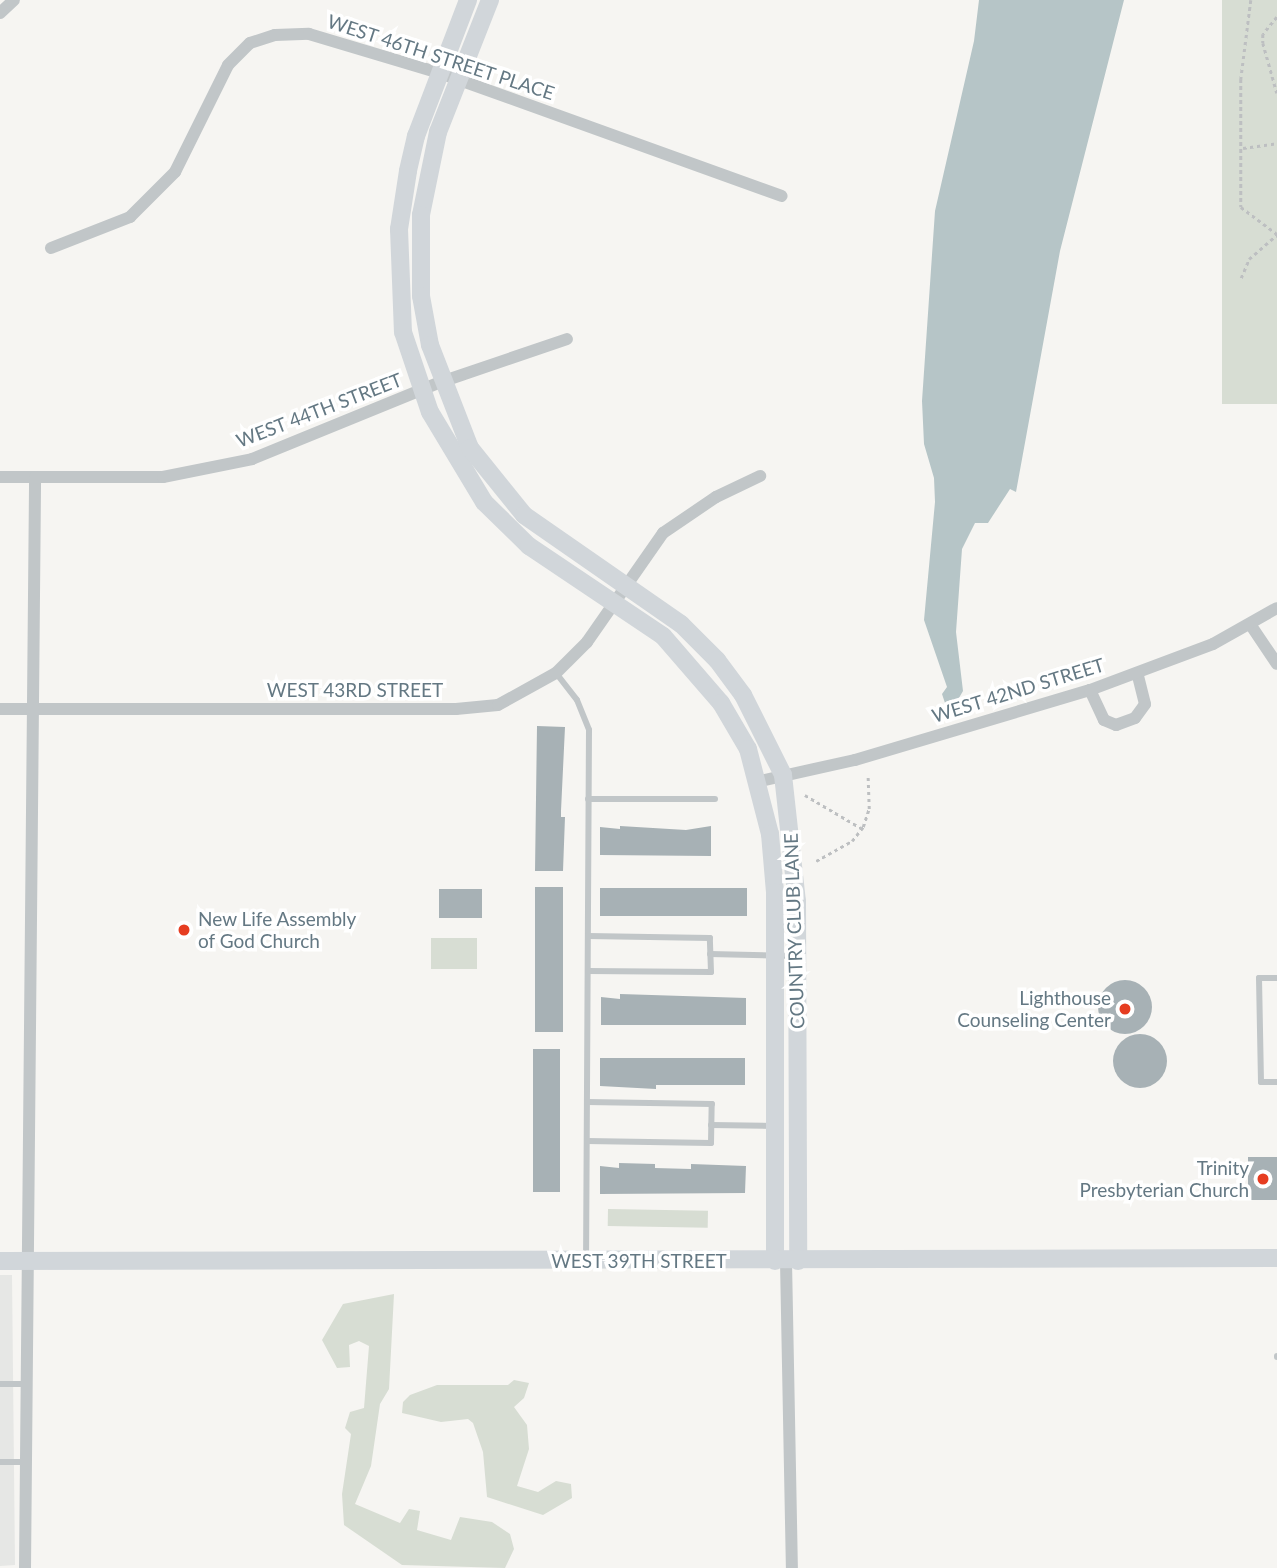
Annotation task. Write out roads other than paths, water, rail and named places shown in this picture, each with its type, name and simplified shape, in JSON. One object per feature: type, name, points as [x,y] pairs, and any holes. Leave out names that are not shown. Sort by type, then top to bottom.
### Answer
[{"type":"street","points":[[0,13],[14,0]]},
{"type":"street","name":"COUNTRY CLUB LANE","points":[[468,0],[416,136],[399,229],[403,332],[421,391],[484,502],[528,546],[612,605],[663,636],[690,662],[721,702],[760,781],[770,834],[775,957],[775,1126],[786,1261]]},
{"type":"street","name":"COUNTRY CLUB LANE","points":[[490,0],[439,132],[421,215],[421,296],[441,382],[470,448],[524,515],[681,624],[717,660],[743,695],[783,775],[793,830],[797,956],[786,1261],[792,1568]]},
{"type":"street","name":"WEST 46TH STREET PLACE","points":[[51,248],[130,217],[175,173],[228,65],[250,43],[275,35],[309,34],[440,73],[781,195]]},
{"type":"street","name":"WEST 44TH STREET","points":[[0,477],[163,477],[194,473],[252,459],[441,382],[567,339]]},
{"type":"street","name":"WEST 43RD STREET","points":[[0,709],[456,709],[498,705],[556,673],[587,642],[624,583],[663,533],[705,503],[760,476]]},
{"type":"street","points":[[25,1568],[35,477]]},
{"type":"street","name":"WEST 42ND STREET","points":[[760,781],[855,760],[1090,690],[1213,644],[1277,608]]},
{"type":"street","points":[[1250,624],[1277,664]]},
{"type":"street","points":[[1090,690],[1104,720],[1116,725],[1135,718],[1145,704],[1138,673]]},
{"type":"street","name":"WEST 39TH STREET","points":[[0,1261],[1277,1258]]},
{"type":"lane","points":[[556,673],[586,716],[589,799],[586,1261]]},
{"type":"lane","points":[[589,799],[715,799]]},
{"type":"lane","points":[[588,936],[710,938],[711,972],[588,971]]},
{"type":"lane","points":[[710,954],[797,956]]},
{"type":"lane","points":[[1277,978],[1259,978],[1261,1082],[1277,1082]]},
{"type":"lane","points":[[587,1102],[712,1104],[711,1143],[587,1141]]},
{"type":"lane","points":[[712,1125],[775,1126]]},
{"type":"lane","points":[[0,1384],[26,1384]]},
{"type":"lane","points":[[0,1462],[26,1462]]},
{"type":"place","name":"New Life Assembly of God Church","points":[[184,930]]},
{"type":"place","name":"Lighthouse Counseling Center","points":[[1125,1009]]},
{"type":"place","name":"Trinity Presbyterian Church","points":[[1263,1179]]}]
